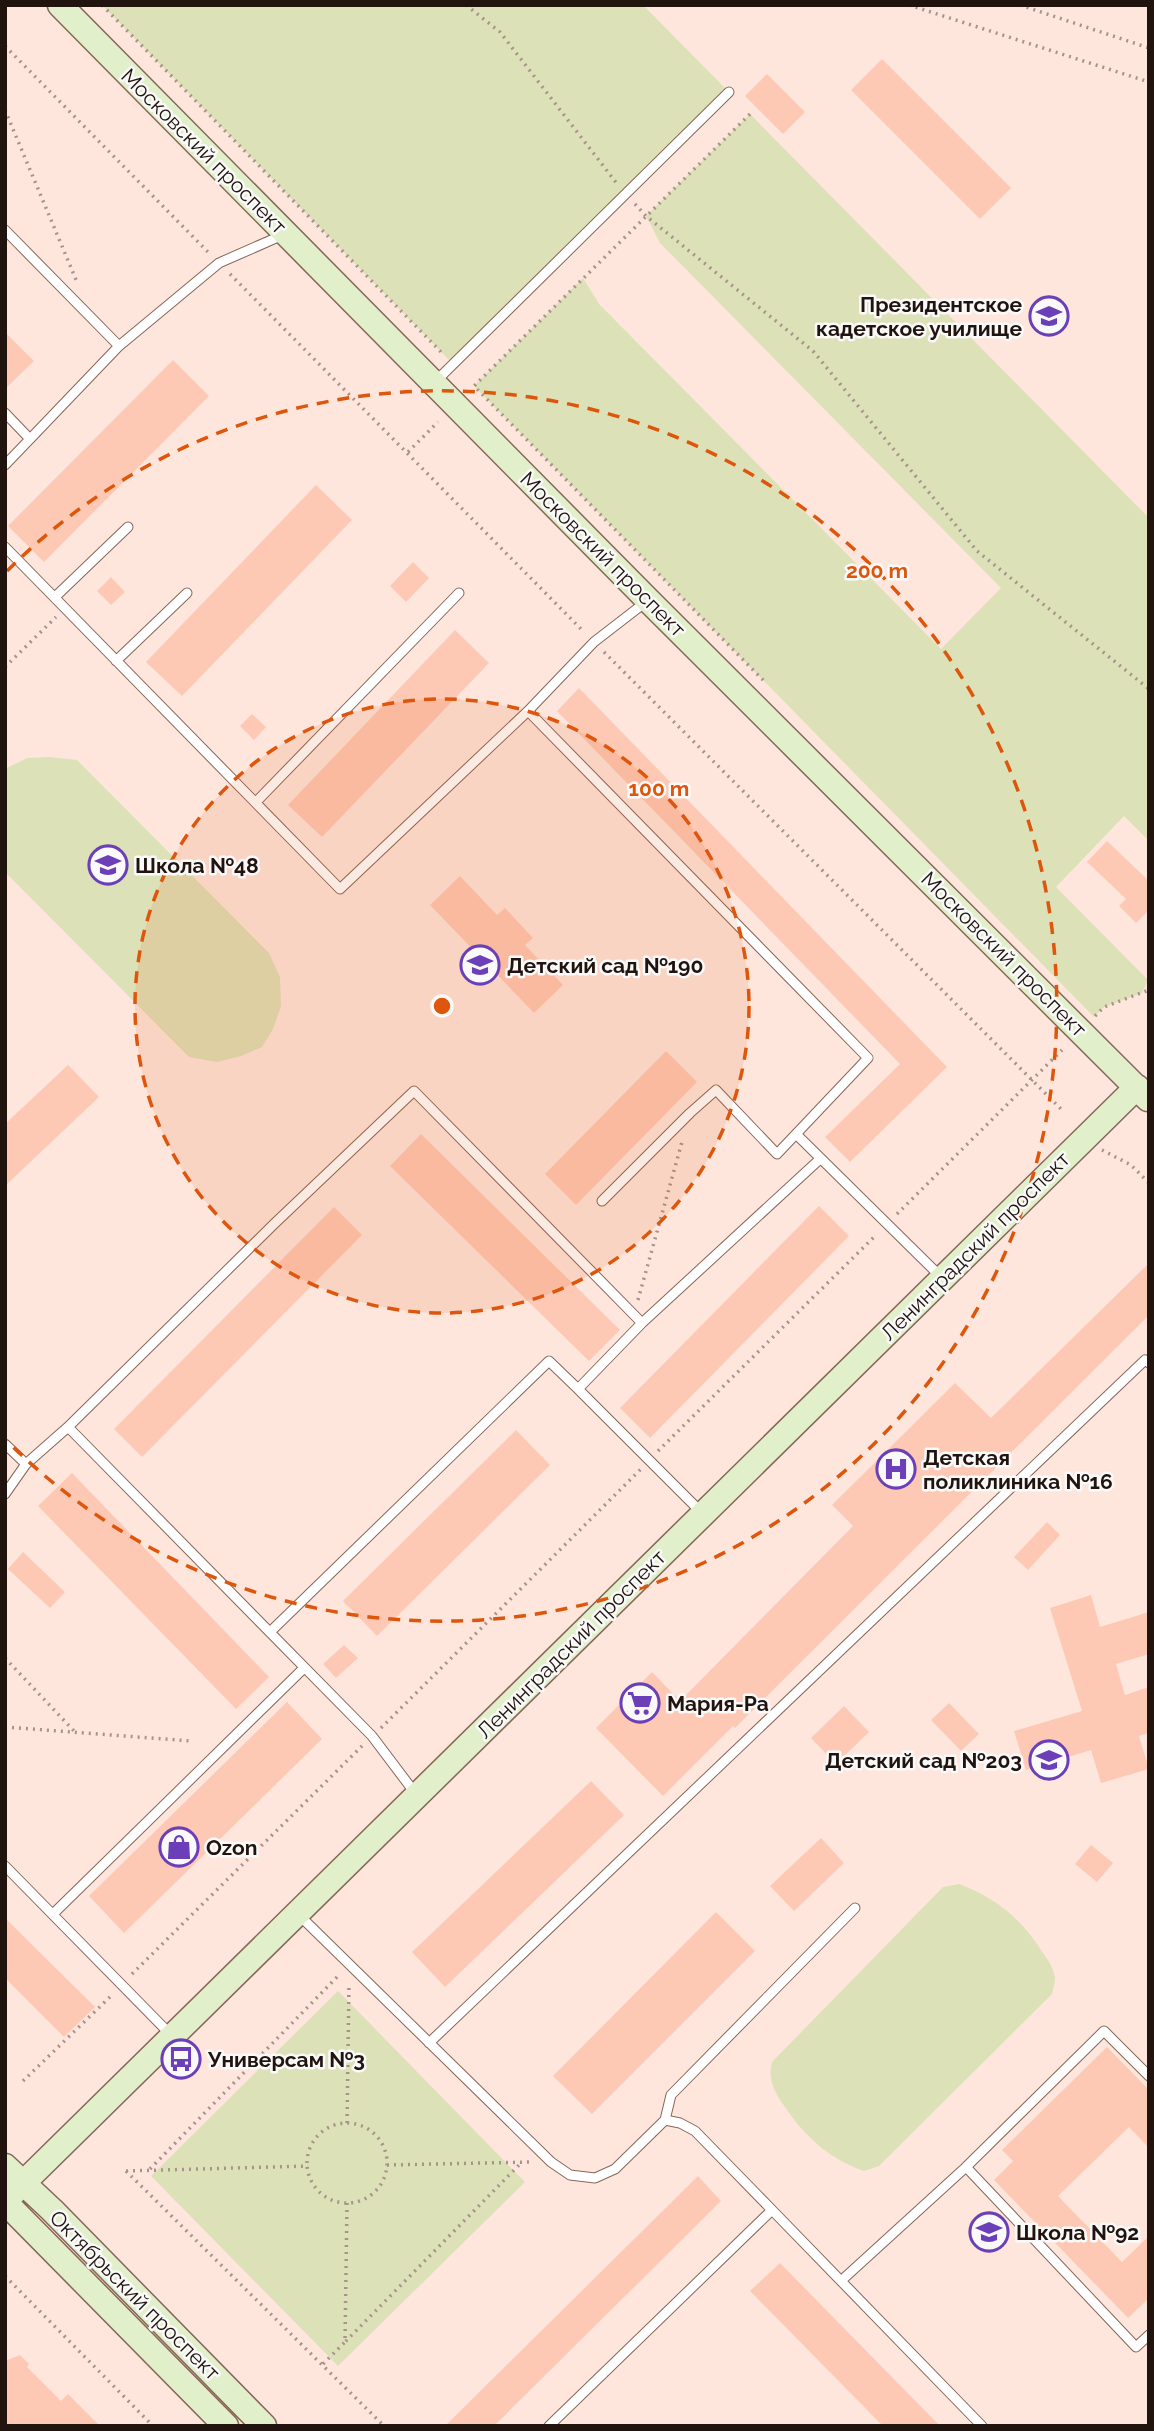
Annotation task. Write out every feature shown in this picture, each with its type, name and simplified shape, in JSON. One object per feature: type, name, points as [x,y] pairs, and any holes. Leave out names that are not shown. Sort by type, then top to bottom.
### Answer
[{"type":"street","name":"Московский проспект","points":[[60,5],[648,600],[1143,1093]]},
{"type":"street","name":"Ленинградский проспект","points":[[5,2202],[943,1279],[1143,1093]]},
{"type":"street","name":"Октябрьский проспект","points":[[5,2166],[52,2210],[264,2426]]},
{"type":"street","name":"Октябрьский проспект","points":[[5,2202],[226,2426]]},
{"type":"lane","points":[[434,384],[729,92]]},
{"type":"lane","points":[[5,230],[119,346]]},
{"type":"lane","points":[[5,465],[119,346],[219,263],[286,233]]},
{"type":"lane","points":[[5,413],[30,439]]},
{"type":"lane","points":[[55,597],[128,527]]},
{"type":"lane","points":[[5,547],[340,889],[528,711],[594,642],[648,600]]},
{"type":"lane","points":[[116,661],[187,593]]},
{"type":"lane","points":[[256,802],[459,593]]},
{"type":"lane","points":[[528,711],[868,1058],[777,1154],[716,1090],[602,1201]]},
{"type":"lane","points":[[5,1494],[26,1464],[68,1427],[274,1224],[414,1091],[642,1323]]},
{"type":"lane","points":[[796,1134],[943,1279]]},
{"type":"lane","points":[[578,1389],[642,1323],[820,1159]]},
{"type":"lane","points":[[429,2043],[1145,1360],[1149,1363]]},
{"type":"lane","points":[[270,1632],[548,1361],[703,1514]]},
{"type":"lane","points":[[68,1427],[372,1736],[417,1796]]},
{"type":"lane","points":[[5,1444],[26,1464]]},
{"type":"lane","points":[[53,1914],[304,1668]]},
{"type":"lane","points":[[5,1866],[172,2037]]},
{"type":"lane","points":[[298,1913],[551,2162],[570,2175],[595,2178],[615,2169],[665,2120],[671,2095],[855,1908]]},
{"type":"lane","points":[[842,2280],[966,2167],[1104,2031],[1149,2076]]},
{"type":"lane","points":[[665,2120],[680,2123],[695,2131],[982,2426]]},
{"type":"lane","points":[[966,2167],[1136,2347],[1149,2335]]},
{"type":"lane","points":[[549,2426],[772,2210]]},
{"type":"path","points":[[102,5],[444,355]]},
{"type":"path","points":[[467,5],[500,32],[646,216],[813,351],[977,551],[1149,689]]},
{"type":"path","points":[[909,5],[1149,82]]},
{"type":"path","points":[[1020,5],[1149,48]]},
{"type":"path","points":[[5,46],[594,642],[1064,1112]]},
{"type":"path","points":[[5,110],[77,282]]},
{"type":"path","points":[[474,386],[750,114]]},
{"type":"path","points":[[407,453],[439,422]]},
{"type":"path","points":[[5,667],[65,608]]},
{"type":"path","points":[[1094,1017],[1104,1007],[1149,990]]},
{"type":"path","points":[[23,2081],[1062,1050]]},
{"type":"path","points":[[634,1314],[690,1113]]},
{"type":"path","points":[[1100,1149],[1131,1165],[1149,1183]]},
{"type":"path","points":[[5,1658],[75,1732]]},
{"type":"path","points":[[5,1727],[191,1741]]},
{"type":"path","points":[[348,2123],[349,1965]]},
{"type":"path","points":[[150,2169],[349,1965]]},
{"type":"path","points":[[348,2123],[369,2130],[377,2137],[383,2147],[387,2165],[384,2180],[378,2189],[359,2202],[347,2203],[326,2197],[317,2190],[311,2180],[308,2166],[311,2147],[317,2137],[336,2125],[348,2123]]},
{"type":"path","points":[[387,2165],[551,2162]]},
{"type":"path","points":[[323,2364],[521,2163]]},
{"type":"path","points":[[308,2166],[125,2171],[384,2426]]},
{"type":"path","points":[[345,2342],[347,2203]]},
{"type":"path","points":[[5,2276],[153,2426]]},
{"type":"green space","points":[[102,5],[643,5],[729,92],[454,365]]},
{"type":"green space","points":[[750,114],[1149,518],[1149,841],[1124,816],[1056,887],[1148,980],[1142,993],[1104,1007],[1094,1017],[474,386],[583,278],[599,304],[941,649],[1001,588],[660,243],[646,216]]},
{"type":"green space","points":[[27,758],[77,760],[269,953],[280,977],[281,1006],[273,1029],[262,1047],[217,1062],[189,1057],[5,872],[5,769]]},
{"type":"green space","points":[[959,1884],[996,1903],[1026,1930],[1052,1968],[1055,1978],[1052,1994],[879,2166],[864,2171],[829,2153],[801,2128],[774,2089],[772,2062],[943,1887]]},
{"type":"green space","points":[[338,1991],[525,2182],[338,2366],[151,2176]]},
{"type":"building","points":[[882,59],[1011,188],[980,219],[851,90]]},
{"type":"building","points":[[767,74],[805,112],[783,134],[745,96]]},
{"type":"building","points":[[5,332],[34,361],[5,389]]},
{"type":"building","points":[[173,360],[209,396],[44,562],[8,526]]},
{"type":"building","points":[[316,485],[352,520],[182,696],[146,662]]},
{"type":"building","points":[[413,562],[429,578],[406,602],[390,586]]},
{"type":"building","points":[[111,577],[125,592],[111,605],[97,591]]},
{"type":"building","points":[[455,630],[489,663],[322,837],[288,805]]},
{"type":"building","points":[[579,688],[947,1067],[850,1162],[825,1137],[900,1064],[557,711]]},
{"type":"building","points":[[252,714],[266,727],[254,740],[240,726]]},
{"type":"building","points":[[1107,841],[1149,881],[1149,910],[1136,923],[1119,906],[1126,899],[1087,862]]},
{"type":"building","points":[[460,876],[497,915],[505,908],[533,938],[525,945],[563,985],[534,1013],[430,905]]},
{"type":"building","points":[[666,1051],[697,1082],[576,1205],[545,1174]]},
{"type":"building","points":[[68,1065],[99,1097],[5,1186],[5,1124]]},
{"type":"building","points":[[421,1134],[620,1330],[589,1361],[390,1166]]},
{"type":"building","points":[[819,1206],[849,1236],[650,1438],[620,1408]]},
{"type":"building","points":[[334,1207],[362,1235],[142,1457],[114,1429]]},
{"type":"building","points":[[1149,1263],[1149,1315],[735,1728],[733,1726],[663,1796],[596,1728],[652,1672],[680,1701],[853,1526],[832,1505],[955,1383],[991,1418]]},
{"type":"building","points":[[516,1430],[550,1465],[377,1636],[343,1601]]},
{"type":"building","points":[[72,1473],[269,1677],[236,1709],[38,1506]]},
{"type":"building","points":[[1047,1522],[1060,1535],[1028,1570],[1014,1557]]},
{"type":"building","points":[[23,1552],[65,1592],[50,1608],[8,1569]]},
{"type":"building","points":[[1091,1595],[1100,1627],[1149,1612],[1149,1654],[1116,1664],[1125,1695],[1149,1687],[1149,1733],[1139,1736],[1149,1769],[1101,1783],[1091,1750],[1026,1770],[1014,1731],[1082,1711],[1050,1608]]},
{"type":"building","points":[[344,1645],[358,1658],[336,1678],[323,1664]]},
{"type":"building","points":[[287,1702],[322,1739],[124,1933],[89,1896]]},
{"type":"building","points":[[949,1703],[979,1734],[961,1751],[931,1720]]},
{"type":"building","points":[[844,1706],[869,1732],[836,1764],[811,1738]]},
{"type":"building","points":[[591,1781],[624,1815],[445,1987],[412,1952]]},
{"type":"building","points":[[821,1838],[844,1863],[794,1911],[770,1886]]},
{"type":"building","points":[[1091,1845],[1113,1863],[1097,1882],[1075,1864]]},
{"type":"building","points":[[716,1912],[755,1951],[592,2114],[553,2076]]},
{"type":"building","points":[[5,1918],[95,2007],[64,2037],[5,1978]]},
{"type":"building","points":[[1107,2047],[1149,2090],[1149,2148],[1129,2127],[1058,2196],[1122,2262],[1149,2236],[1149,2298],[1128,2318],[994,2180],[1013,2161],[1002,2150]]},
{"type":"building","points":[[698,2176],[721,2201],[494,2426],[445,2426]]},
{"type":"building","points":[[780,2263],[940,2426],[883,2426],[750,2291]]},
{"type":"building","points":[[20,2355],[29,2364],[27,2367],[61,2401],[68,2394],[100,2426],[5,2426],[5,2361]]},
{"type":"place","name":"Президентское кадетское училище","points":[[1049,316]]},
{"type":"place","name":"Школа №48","points":[[108,865]]},
{"type":"place","name":"Детский сад №190","points":[[480,965]]},
{"type":"place","name":"Детская поликлиника №16","points":[[896,1469]]},
{"type":"place","name":"Мария-Ра","points":[[640,1703]]},
{"type":"place","name":"Детский сад №203","points":[[1049,1760]]},
{"type":"place","name":"Ozon","points":[[179,1847]]},
{"type":"place","name":"Универсам №3","points":[[181,2059]]},
{"type":"place","name":"Школа №92","points":[[989,2232]]}]
